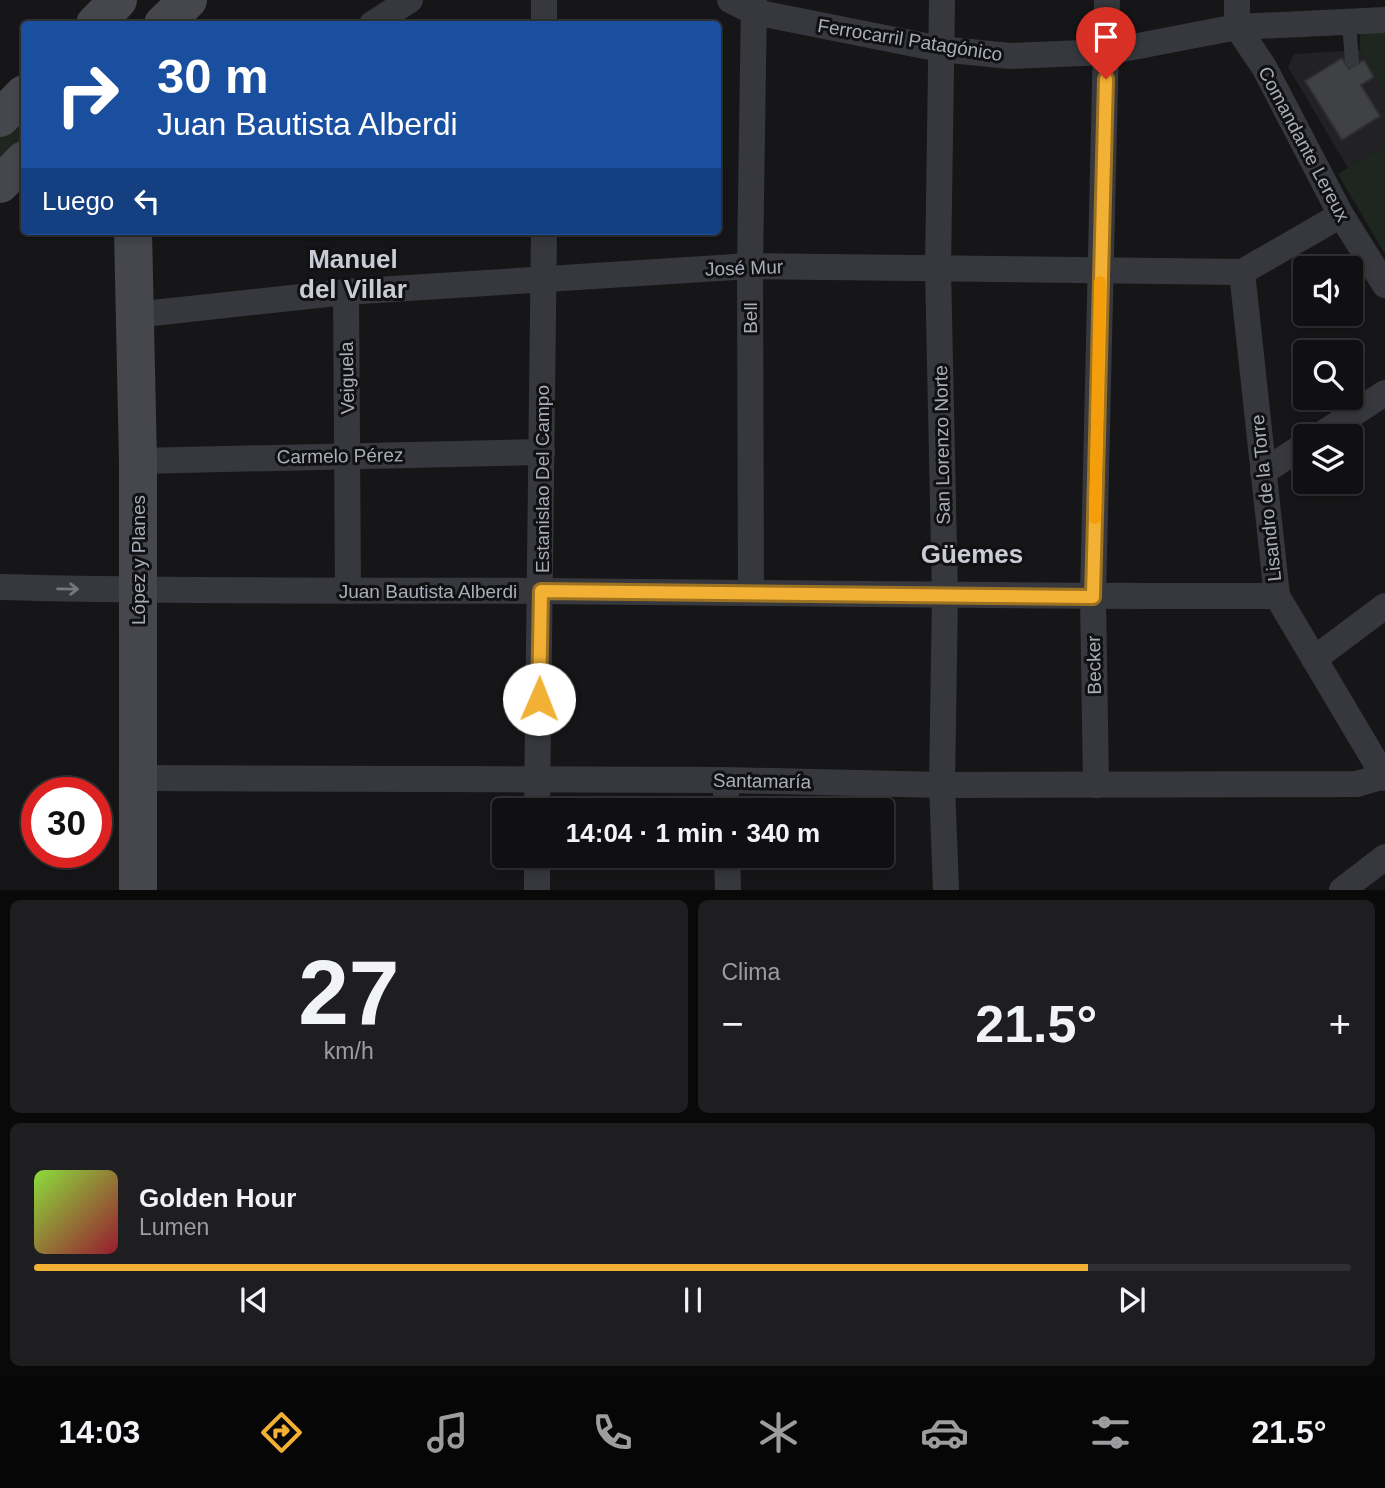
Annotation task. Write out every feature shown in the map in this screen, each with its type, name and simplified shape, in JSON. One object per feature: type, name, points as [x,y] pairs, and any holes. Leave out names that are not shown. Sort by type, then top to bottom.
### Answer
[{"type":"main road","points":[[98,21],[118,0]]},
{"type":"main road","points":[[141,21],[142,0]]},
{"type":"main road","points":[[166,21],[188,0]]},
{"type":"main road","points":[[0,118],[21,97]]},
{"type":"main road","points":[[0,184],[21,163]]},
{"type":"main road","name":"López y Planes","points":[[133,235],[138,461],[138,890]]},
{"type":"street","points":[[377,21],[410,0]]},
{"type":"street","points":[[544,0],[544,21]]},
{"type":"street","name":"Ferrocarril Patagónico","points":[[730,0],[940,49],[1010,56],[1107,52],[1237,27],[1385,20]]},
{"type":"street","name":"San Lorenzo Norte","points":[[942,0],[938,269],[945,596],[942,786],[946,890]]},
{"type":"street","name":"Becker","points":[[1096,785],[1093,597],[1107,0]]},
{"type":"street","points":[[1237,0],[1237,27]]},
{"type":"street","name":"Bell","points":[[751,593],[750,265],[754,6]]},
{"type":"street","name":"Comandante Lereux","points":[[1237,27],[1264,67],[1341,215],[1385,285]]},
{"type":"street","points":[[1242,272],[1341,215]]},
{"type":"street","name":"Estanislao Del Campo","points":[[537,798],[544,235]]},
{"type":"street","name":"José Mur","points":[[134,315],[346,292],[750,265],[1242,272]]},
{"type":"street","name":"Lisandro de la Torre","points":[[1242,272],[1277,596],[1384,777]]},
{"type":"street","name":"Veiguela","points":[[346,292],[348,591]]},
{"type":"street","points":[[1337,424],[1385,393]]},
{"type":"street","name":"Carmelo Pérez","points":[[138,461],[542,452]]},
{"type":"street","points":[[1263,472],[1293,452]]},
{"type":"street","name":"Juan Bautista Alberdi","points":[[0,587],[138,591],[1277,596]]},
{"type":"street","points":[[1314,659],[1385,606]]},
{"type":"street","name":"Santamaría","points":[[139,778],[726,780],[942,786],[1357,784],[1384,777]]},
{"type":"street","points":[[726,780],[726,798]]},
{"type":"street","points":[[1342,890],[1385,857]]},
{"type":"street","points":[[537,868],[537,890]]},
{"type":"street","points":[[727,868],[728,890]]},
{"type":"lane","points":[[1349,23],[1352,61]]},
{"type":"shaded area","points":[[1385,31],[1385,92],[1360,50],[1360,32]]},
{"type":"shaded area","points":[[1360,50],[1385,92],[1385,146],[1348,168],[1288,67],[1294,54]]},
{"type":"shaded area","points":[[21,114],[21,149],[0,170],[0,135]]},
{"type":"shaded area","points":[[1385,146],[1385,254],[1338,174]]},
{"type":"building","points":[[1342,58],[1349,69],[1364,60],[1374,77],[1361,85],[1380,116],[1342,140],[1305,81]]},
{"type":"slow traffic","points":[[1095,518],[1100,282]]},
{"type":"district","name":"Manuel del Villar","points":[[353,274]]},
{"type":"district","name":"Güemes","points":[[972,554]]},
{"type":"route","points":[[539,699],[541,591],[1093,597],[1106,79]]}]
